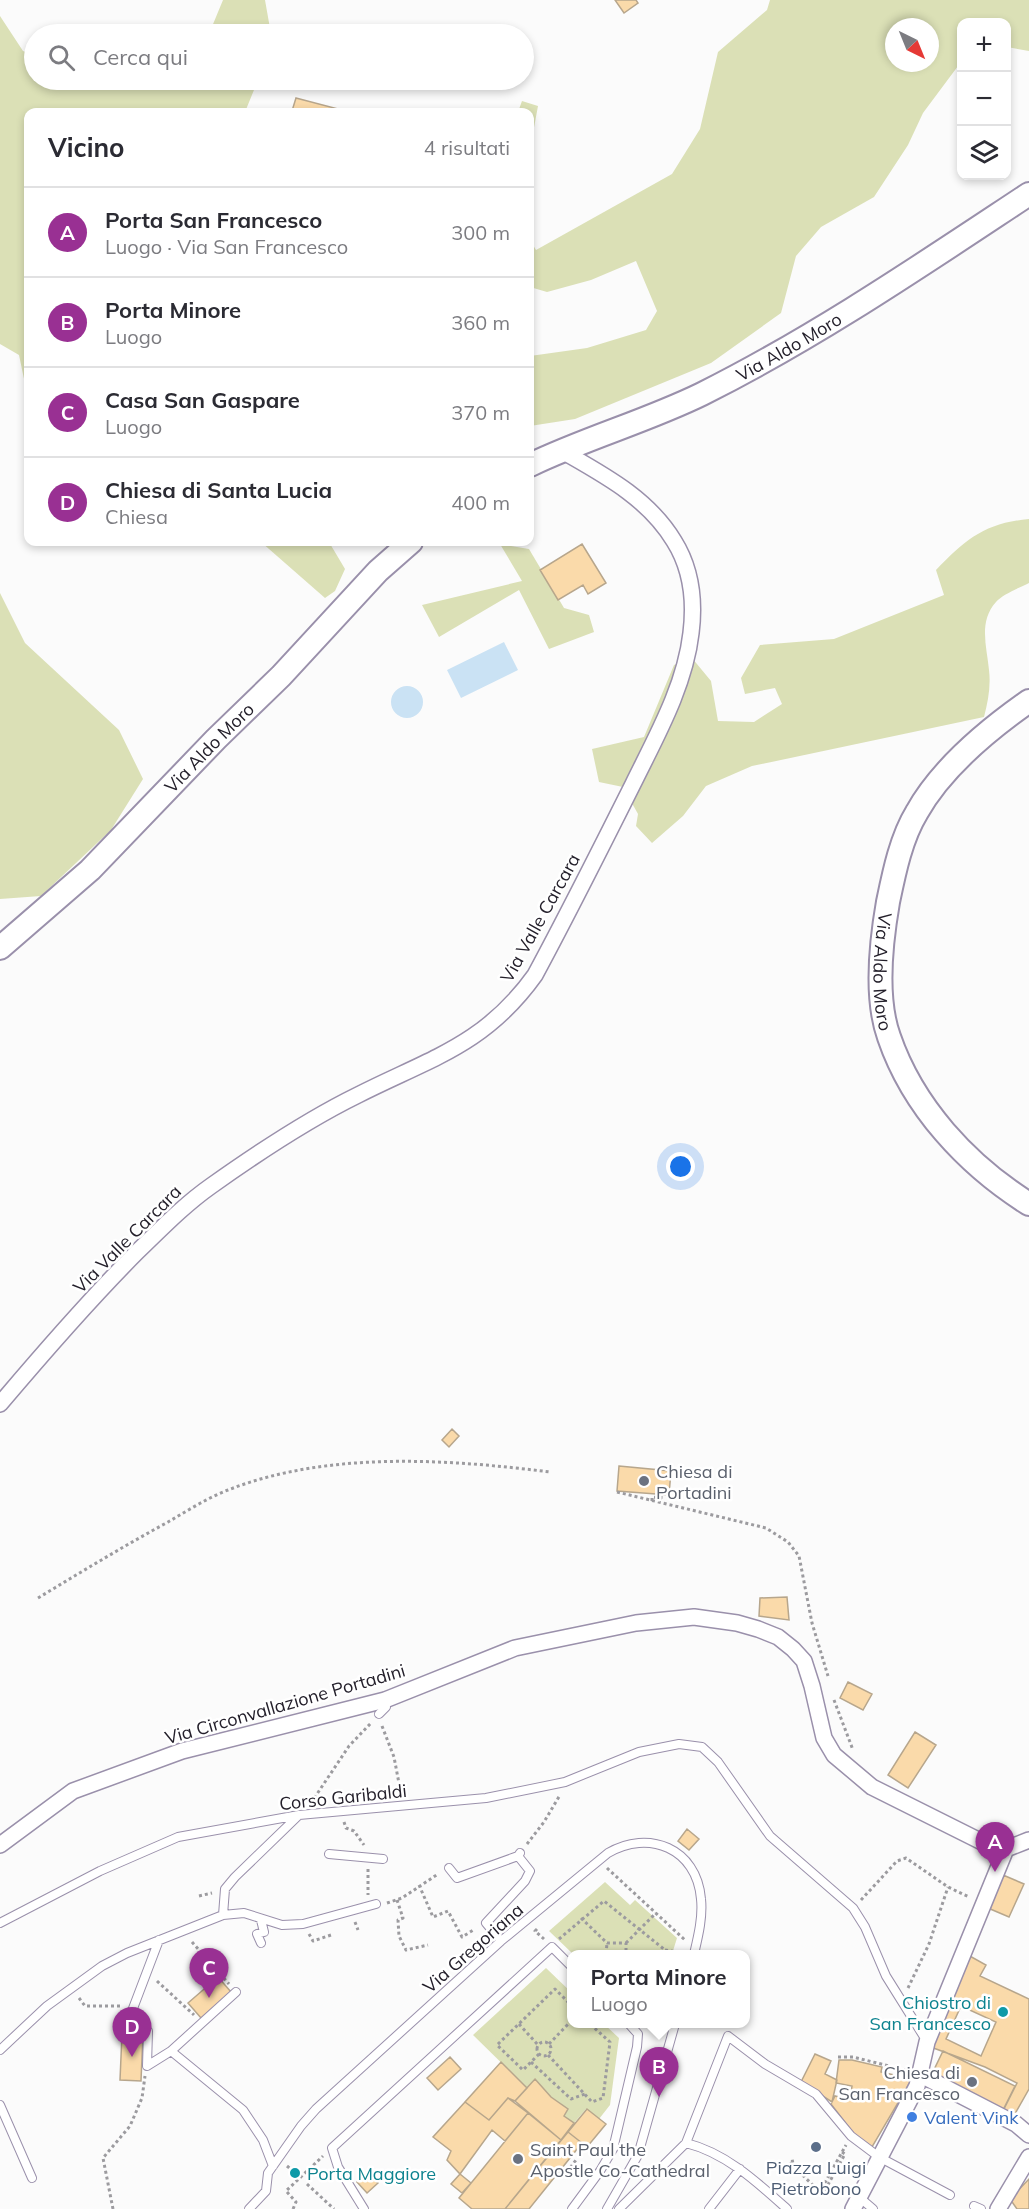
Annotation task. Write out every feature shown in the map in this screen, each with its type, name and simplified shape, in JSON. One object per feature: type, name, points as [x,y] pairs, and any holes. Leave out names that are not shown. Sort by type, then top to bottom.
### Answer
[{"type":"main road","name":"Via Aldo Moro","points":[[534,463],[699,395],[751,369],[1029,194]]},
{"type":"main road","name":"Via Aldo Moro","points":[[0,948],[90,870],[216,739],[281,676],[378,571],[406,546]]},
{"type":"main road","name":"Via Aldo Moro","points":[[1029,701],[959,758],[916,812],[895,869],[884,924],[882,989],[888,1035],[904,1073],[929,1113],[968,1158],[1029,1204]]},
{"type":"street","name":"Via Valle Carcara","points":[[0,1404],[113,1276],[173,1216],[210,1186],[357,1095],[408,1073],[467,1042],[492,1024],[516,1002],[535,975],[656,738],[682,675],[691,635],[693,606],[691,582],[675,542],[653,512],[621,485],[562,451]]},
{"type":"street","name":"Via Circonvallazione Portadini","points":[[0,1845],[55,1802],[85,1786],[182,1751],[381,1711],[516,1648],[554,1638],[636,1623],[694,1617],[737,1623],[778,1637],[804,1661],[824,1738],[834,1755],[851,1772],[872,1787],[957,1830],[1006,1849]]},
{"type":"street","points":[[856,2203],[912,2099],[916,2073],[927,2042],[995,1872],[1006,1849],[1029,1840]]},
{"type":"street","points":[[916,2073],[1016,2124],[1029,2134]]},
{"type":"street","points":[[998,2209],[1029,2157]]},
{"type":"lane","name":"Corso Garibaldi","points":[[0,1923],[100,1871],[178,1837],[301,1813],[486,1798],[565,1782],[639,1752],[679,1744],[702,1747],[718,1762],[770,1836],[852,1908]]},
{"type":"lane","points":[[222,1915],[225,1889],[234,1877],[301,1813]]},
{"type":"lane","name":"Via Gregoriana","points":[[249,2209],[266,2191],[268,2173],[316,2109],[501,1941],[608,1853],[621,1845],[655,1842],[667,1846],[691,1868],[698,1883],[700,1916],[695,1950]]},
{"type":"lane","points":[[329,1854],[383,1859]]},
{"type":"lane","points":[[449,1868],[457,1878],[519,1855],[530,1872],[525,1881],[486,1923],[501,1941]]},
{"type":"lane","points":[[0,2050],[73,1985],[119,1958],[222,1915],[244,1913],[261,1920],[282,1924],[303,1924],[376,1904]]},
{"type":"lane","points":[[852,1908],[866,1926],[886,1976],[927,2042]]},
{"type":"lane","points":[[261,1920],[264,1932],[257,1934],[261,1943]]},
{"type":"lane","points":[[147,2066],[148,2034],[144,2027],[132,2019],[129,2008],[159,1940]]},
{"type":"lane","points":[[364,2209],[338,2167],[332,2148],[552,1947],[567,1962]]},
{"type":"lane","points":[[147,2066],[171,2051],[235,1991]]},
{"type":"lane","points":[[572,2209],[613,2149],[637,2047],[638,2034],[633,2028]]},
{"type":"lane","points":[[607,2209],[638,2155],[674,2028]]},
{"type":"lane","points":[[619,2209],[686,2143],[728,2036],[765,2064],[816,2094],[850,2136],[879,2157],[950,2195]]},
{"type":"lane","points":[[171,2051],[243,2110],[263,2140],[273,2166]]},
{"type":"lane","points":[[0,2105],[32,2178]]},
{"type":"lane","points":[[686,2143],[700,2146],[740,2169],[786,2209]]},
{"type":"lane","points":[[710,2209],[740,2169]]},
{"type":"lane","points":[[856,2203],[873,2209]]},
{"type":"path","points":[[38,1599],[195,1506],[228,1490],[276,1475],[365,1463],[442,1461],[550,1472]]},
{"type":"path","points":[[616,1492],[766,1528],[794,1548],[799,1556],[812,1623],[830,1685]]},
{"type":"path","points":[[652,1501],[652,1497],[661,1498],[661,1495]]},
{"type":"path","points":[[832,1694],[855,1754]]},
{"type":"path","points":[[381,1711],[394,1757],[401,1800]]},
{"type":"path","points":[[301,1813],[349,1746],[364,1731]]},
{"type":"path","points":[[519,1855],[544,1822],[562,1790]]},
{"type":"path","points":[[346,1828],[359,1836],[366,1851]]},
{"type":"path","points":[[852,1908],[897,1861],[906,1858],[948,1887],[971,1898]]},
{"type":"path","points":[[599,1874],[607,1867],[686,1941],[684,1950]]},
{"type":"path","points":[[376,1904],[397,1900],[449,1868]]},
{"type":"path","points":[[368,1871],[368,1894]]},
{"type":"path","points":[[419,1885],[433,1917],[448,1911],[461,1937],[479,1926]]},
{"type":"path","points":[[904,1994],[929,1944],[948,1887]]},
{"type":"path","points":[[397,1900],[403,1918],[398,1920],[398,1932],[406,1950],[428,1945]]},
{"type":"path","points":[[540,1927],[535,1931],[552,1947],[581,1918],[604,1901],[663,1950]]},
{"type":"path","points":[[581,1918],[607,1943],[626,1943],[656,1913]]},
{"type":"path","points":[[312,1939],[331,1935]]},
{"type":"path","points":[[192,1942],[235,1991]]},
{"type":"path","points":[[606,1950],[607,1943]]},
{"type":"path","points":[[626,1943],[626,1950]]},
{"type":"path","points":[[150,1975],[199,2020]]},
{"type":"path","points":[[75,1989],[85,2006],[129,2008]]},
{"type":"path","points":[[539,2054],[523,2070],[497,2045],[555,1989],[567,2001]]},
{"type":"path","points":[[519,2024],[538,2045],[539,2054]]},
{"type":"path","points":[[549,2044],[567,2025]]},
{"type":"path","points":[[539,2054],[548,2055],[592,2102],[603,2098],[610,2043],[594,2028]]},
{"type":"path","points":[[538,2045],[543,2042],[549,2044]]},
{"type":"path","points":[[548,2055],[551,2049],[549,2044]]},
{"type":"path","points":[[838,2056],[853,2057],[916,2073]]},
{"type":"path","points":[[531,2062],[571,2099],[585,2094]]},
{"type":"path","points":[[113,2209],[103,2158],[130,2126],[142,2098],[147,2066]]},
{"type":"path","points":[[842,2152],[845,2154],[825,2190],[822,2188],[850,2136]]},
{"type":"path","points":[[293,2209],[296,2202],[286,2191],[332,2148]]},
{"type":"path","points":[[562,2168],[567,2172],[576,2160]]},
{"type":"path","points":[[794,2161],[789,2162],[819,2191]]},
{"type":"path","points":[[284,2163],[295,2173]]},
{"type":"path","points":[[307,2184],[334,2209]]},
{"type":"green space","points":[[223,0],[265,0],[269,24],[213,24]]},
{"type":"green space","points":[[770,0],[1029,0],[1029,51],[1011,48],[1011,18],[957,18],[957,67],[923,113],[908,145],[874,197],[821,227],[796,256],[781,313],[711,363],[575,419],[534,425],[534,355],[587,348],[646,330],[657,311],[636,261],[591,280],[547,292],[534,288],[534,247],[536,250],[672,174],[700,129],[718,52],[767,10]]},
{"type":"green space","points":[[0,16],[24,51],[24,90],[254,90],[247,108],[24,108],[24,379],[19,355],[0,344]]},
{"type":"green space","points":[[522,101],[538,106],[534,128],[534,108],[519,108]]},
{"type":"green space","points":[[1029,519],[1029,583],[999,599],[990,610],[985,626],[990,682],[984,717],[752,766],[706,786],[683,816],[652,843],[636,826],[638,814],[623,787],[599,782],[592,749],[644,737],[674,665],[692,658],[711,681],[718,721],[754,722],[782,704],[775,688],[745,694],[741,678],[760,645],[834,639],[944,595],[936,570],[967,541],[1000,524]]},
{"type":"green space","points":[[266,546],[331,546],[345,569],[335,591],[325,598]]},
{"type":"green space","points":[[501,546],[529,549],[564,608],[589,615],[594,632],[549,649],[519,590],[439,637],[422,605],[522,581]]},
{"type":"green space","points":[[0,593],[25,643],[119,730],[143,779],[111,830],[41,896],[0,899]]},
{"type":"green space","points":[[605,1882],[630,1905],[635,1900],[677,1938],[673,1950],[569,1950],[549,1931]]},
{"type":"green space","points":[[546,1968],[567,1988],[567,2028],[608,2028],[619,2038],[610,2105],[599,2119],[586,2109],[574,2123],[564,2116],[568,2109],[551,2097],[535,2079],[527,2088],[473,2035]]},
{"type":"water","points":[[504,642],[518,670],[461,698],[447,670]]},
{"type":"water","points":[[407,686],[418,691],[423,702],[418,713],[407,718],[396,713],[391,702],[396,691]]},
{"type":"building","points":[[615,0],[636,0],[638,3],[624,13]]},
{"type":"building","points":[[296,98],[334,108],[293,108]]},
{"type":"building","points":[[582,544],[606,583],[588,594],[583,585],[558,600],[540,570]]},
{"type":"building","points":[[452,1429],[459,1436],[449,1447],[442,1440]]},
{"type":"building","name":"Chiesa di Portadini","points":[[619,1466],[671,1471],[669,1495],[617,1491]]},
{"type":"building","points":[[787,1597],[789,1620],[759,1616],[760,1598]]},
{"type":"building","points":[[848,1682],[872,1694],[863,1710],[840,1698]]},
{"type":"building","points":[[915,1732],[936,1745],[908,1788],[888,1775]]},
{"type":"building","points":[[687,1829],[699,1839],[689,1850],[678,1841]]},
{"type":"building","points":[[1003,1875],[1024,1884],[1009,1917],[988,1908]]},
{"type":"building","points":[[968,1955],[986,1965],[980,1976],[1029,1999],[1029,2089],[1012,2119],[1002,2113],[1017,2083],[985,2067],[928,2046]],"holes":[[[961,2006],[996,2022],[981,2056],[946,2039]]]},
{"type":"building","points":[[218,1977],[231,1992],[201,2018],[188,2003]]},
{"type":"building","points":[[122,2034],[143,2034],[141,2081],[120,2080]]},
{"type":"building","name":"Chiesa di San Francesco","points":[[943,2051],[1015,2086],[1002,2112],[930,2078]]},
{"type":"building","points":[[815,2054],[831,2061],[825,2074],[837,2080],[832,2102],[801,2082]]},
{"type":"building","points":[[450,2057],[461,2069],[438,2090],[427,2078]]},
{"type":"building","points":[[839,2060],[852,2060],[882,2067],[881,2072],[912,2079],[872,2147],[854,2134],[831,2104],[835,2096],[850,2100],[852,2086],[836,2083]]},
{"type":"building","points":[[501,2062],[527,2088],[515,2101],[508,2098],[489,2120],[465,2102]]},
{"type":"building","points":[[535,2079],[551,2097],[568,2109],[564,2116],[574,2123],[561,2140],[515,2101]]},
{"type":"building","points":[[508,2098],[528,2113],[505,2141],[492,2130],[460,2174],[447,2160],[451,2151],[433,2137],[465,2102],[489,2120]]},
{"type":"building","points":[[587,2109],[606,2124],[587,2147],[568,2132]]},
{"type":"building","name":"Saint Paul the Apostle Co-Cathedral","points":[[528,2113],[561,2140],[505,2209],[472,2209],[459,2198]]},
{"type":"building","points":[[568,2132],[582,2143],[529,2209],[505,2209]]},
{"type":"building","points":[[368,2172],[378,2183],[367,2193],[357,2182]]},
{"type":"building","points":[[460,2174],[471,2183],[462,2193],[451,2184]]},
{"type":"building","points":[[1029,2179],[1029,2209],[1017,2209],[1010,2199]]},
{"type":"place","name":"Chiesa di Portadini","points":[[644,1481]]},
{"type":"place","name":"Porta San Francesco","points":[[995,1872]]},
{"type":"place","name":"Casa San Gaspare","points":[[209,1998]]},
{"type":"place","name":"Chiostro di San Francesco","points":[[1003,2012]]},
{"type":"place","name":"Chiesa di Santa Lucia","points":[[132,2057]]},
{"type":"place","name":"Chiesa di San Francesco","points":[[972,2082]]},
{"type":"place","name":"Porta Minore","points":[[659,2097]]},
{"type":"place","name":"Valent Vink","points":[[912,2117]]},
{"type":"place","name":"Piazza Luigi Pietrobono","points":[[816,2147]]},
{"type":"place","name":"Saint Paul the Apostle Co-Cathedral","points":[[518,2159]]},
{"type":"place","name":"Porta Maggiore","points":[[295,2173]]}]
